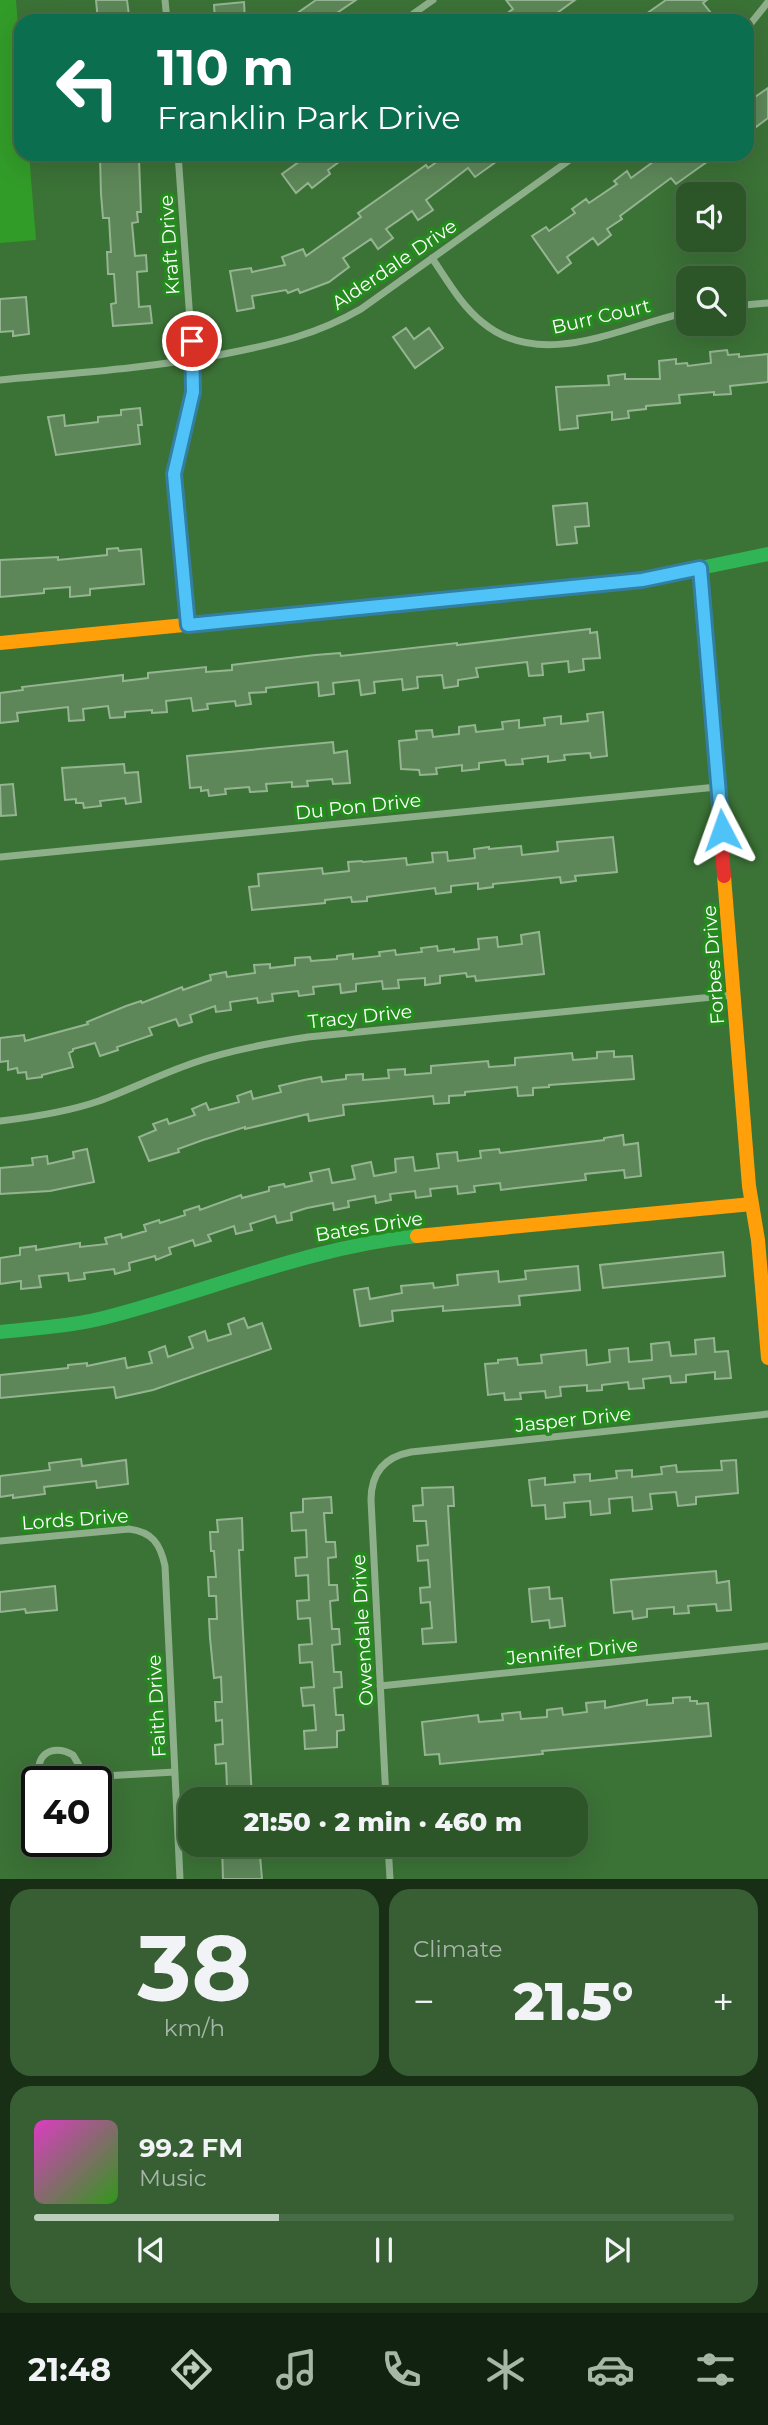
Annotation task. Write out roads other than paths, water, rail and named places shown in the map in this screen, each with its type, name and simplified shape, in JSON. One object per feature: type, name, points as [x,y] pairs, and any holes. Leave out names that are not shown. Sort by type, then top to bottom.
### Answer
[{"type":"street","points":[[413,14],[433,0]]},
{"type":"street","points":[[754,19],[768,2]]},
{"type":"street","name":"Kraft Drive","points":[[179,161],[194,359],[193,392],[174,474],[188,625]]},
{"type":"street","name":"Alderdale Drive","points":[[0,380],[194,359],[284,342],[328,327],[361,309],[568,161]]},
{"type":"street","name":"Burr Court","points":[[432,258],[460,298],[483,323],[522,342],[537,345],[566,344],[676,315]]},
{"type":"street","points":[[746,305],[768,303]]},
{"type":"street","points":[[0,643],[642,580],[768,554]]},
{"type":"street","name":"Forbes Drive","points":[[700,568],[734,995],[768,1358]]},
{"type":"street","name":"Du Pon Drive","points":[[0,858],[719,786]]},
{"type":"street","name":"Tracy Drive","points":[[0,1121],[67,1111],[197,1061],[275,1042],[734,995]]},
{"type":"street","name":"Bates Drive","points":[[0,1332],[81,1323],[113,1316],[263,1268],[357,1246],[411,1237],[752,1204]]},
{"type":"street","name":"Jasper Drive","points":[[384,1462],[391,1457],[411,1452],[768,1414]]},
{"type":"street","name":"Owendale Drive","points":[[384,1462],[374,1476],[371,1489],[385,1787]]},
{"type":"street","name":"Lords Drive","points":[[0,1541],[129,1529],[151,1535]]},
{"type":"street","name":"Faith Drive","points":[[151,1535],[158,1544],[165,1566],[180,1879]]},
{"type":"street","name":"Jennifer Drive","points":[[380,1686],[768,1646]]},
{"type":"street","points":[[38,1766],[47,1752],[57,1749],[73,1755],[78,1766]]},
{"type":"street","points":[[112,1777],[175,1772]]},
{"type":"street","points":[[389,1857],[390,1879]]}]
